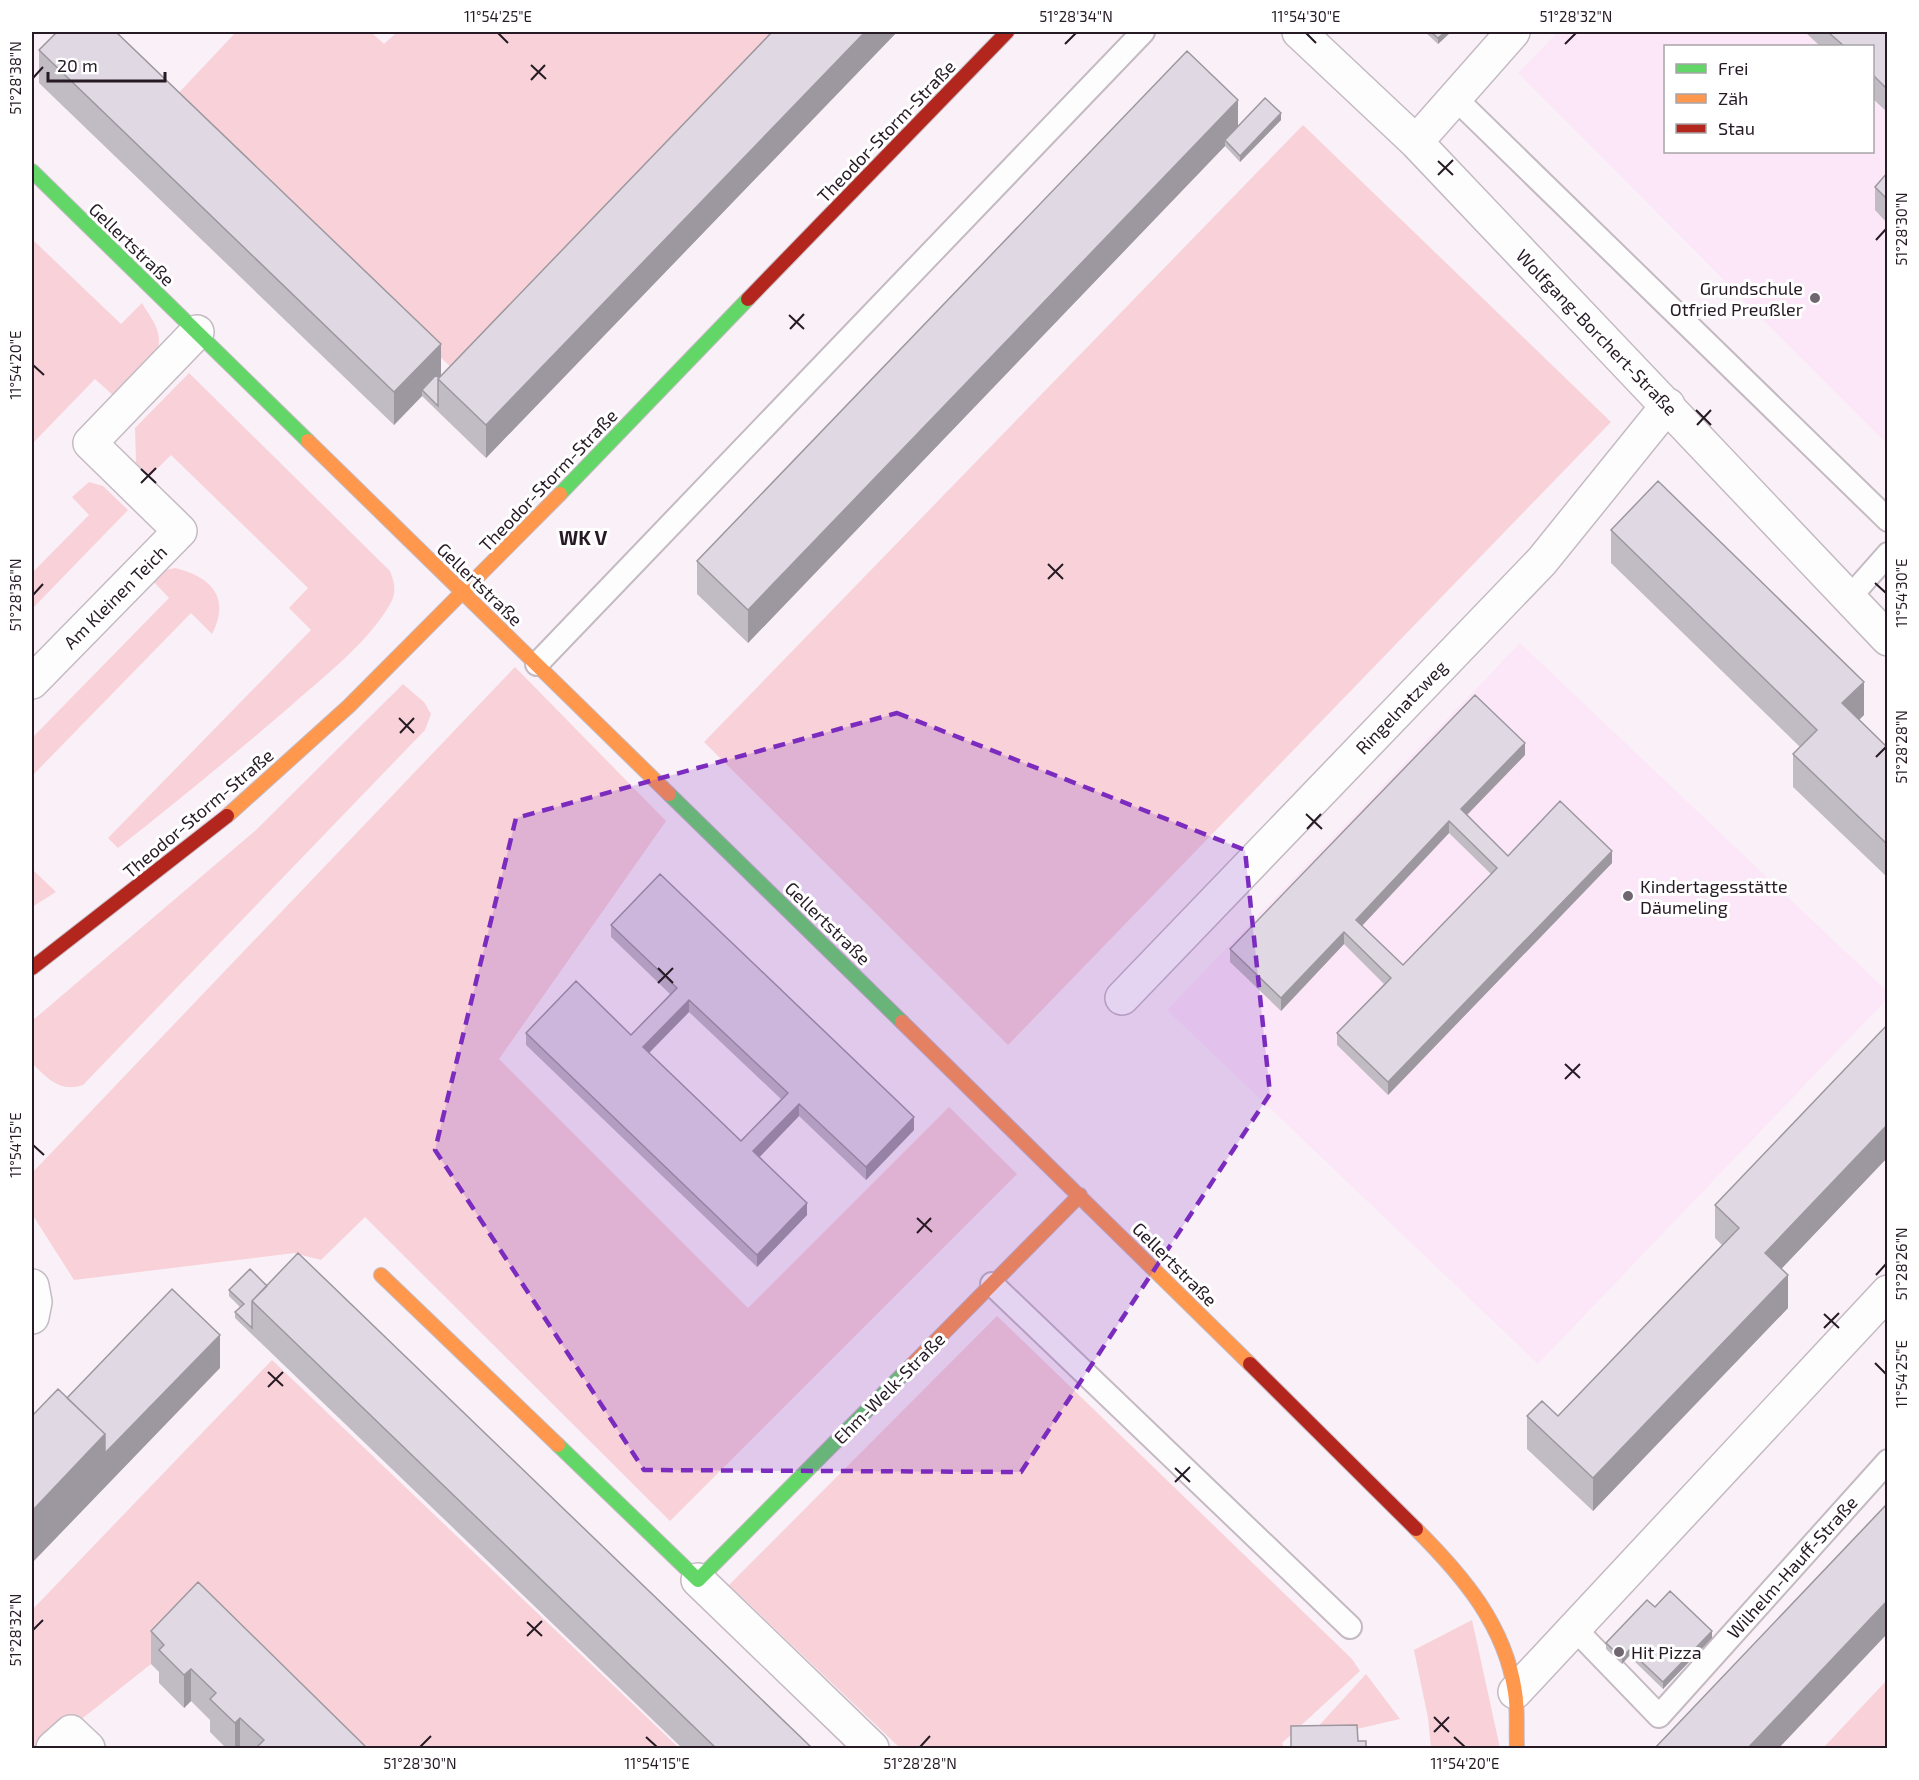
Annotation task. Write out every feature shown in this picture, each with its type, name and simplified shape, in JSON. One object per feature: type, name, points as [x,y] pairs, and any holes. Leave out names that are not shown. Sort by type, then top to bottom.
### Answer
[{"type":"street","name":"Theodor-Storm-Straße","points":[[32,968],[243,803],[349,706],[464,593],[1007,32]]},
{"type":"street","name":"Wolfgang-Borchert-Straße","points":[[1299,32],[1416,142],[1850,597],[1887,639]]},
{"type":"street","points":[[1416,142],[1513,32]]},
{"type":"street","name":"Gellertstraße","points":[[32,171],[1080,1195],[1458,1570],[1498,1633],[1515,1692],[1517,1749]]},
{"type":"street","name":"Am Kleinen Teich","points":[[32,682],[180,531],[90,443],[197,332]]},
{"type":"street","name":"Ringelnatzweg","points":[[1122,998],[1542,561],[1668,405]]},
{"type":"street","name":"Ehm-Welk-Straße","points":[[698,1580],[1080,1195]]},
{"type":"street","points":[[381,1275],[872,1749]]},
{"type":"street","points":[[32,1286],[34,1302],[32,1317]]},
{"type":"street","points":[[1515,1692],[1887,1292]]},
{"type":"street","points":[[53,1749],[71,1732],[88,1749]]},
{"type":"lane","points":[[537,664],[1143,32]]},
{"type":"lane","points":[[1455,98],[1887,520]]},
{"type":"lane","points":[[1850,597],[1887,554]]},
{"type":"lane","points":[[992,1284],[1350,1627]]},
{"type":"lane","name":"Wilhelm-Hauff-Straße","points":[[1574,1628],[1659,1716],[1887,1461]]},
{"type":"highlighted area","points":[[897,713],[1245,850],[1270,1094],[1021,1472],[644,1470],[435,1150],[516,818]]},
{"type":"shaded area","points":[[236,32],[371,32],[384,44],[397,32],[789,32],[459,375],[173,99]]},
{"type":"shaded area","name":"Grundschule Otfried Preußler","points":[[1558,32],[1887,32],[1887,444],[1518,73]]},
{"type":"shaded area","points":[[1303,125],[1611,422],[1008,1045],[704,742]]},
{"type":"shaded area","points":[[32,239],[121,324],[142,303],[155,325],[159,343],[157,352],[146,369],[116,398],[95,379],[32,444]]},
{"type":"shaded area","points":[[189,373],[390,571],[394,593],[392,601],[380,620],[345,658],[229,758],[118,848],[108,838],[311,630],[289,608],[308,588],[171,455],[149,477],[136,463],[135,428]]},
{"type":"shaded area","points":[[89,482],[103,486],[128,510],[32,609],[32,573],[89,515],[72,497]]},
{"type":"shaded area","points":[[175,568],[199,577],[214,590],[219,609],[212,634],[191,613],[32,776],[32,738],[169,598],[152,580],[161,571]]},
{"type":"shaded area","points":[[1520,643],[1888,992],[1887,999],[1538,1364],[1167,1010]]},
{"type":"shaded area","points":[[515,667],[666,821],[499,1059],[748,1308],[949,1107],[1017,1174],[670,1521],[365,1217],[321,1260],[294,1253],[74,1280],[32,1214],[32,1173]]},
{"type":"shaded area","points":[[403,684],[424,702],[431,714],[425,730],[83,1085],[61,1086],[43,1074],[32,1063],[32,1021],[256,830]]},
{"type":"shaded area","points":[[32,869],[56,892],[32,907]]},
{"type":"shaded area","points":[[997,1316],[1352,1659],[1360,1671],[1282,1743],[1284,1748],[900,1748],[729,1585]]},
{"type":"shaded area","points":[[272,1360],[679,1748],[334,1748],[198,1615],[151,1664],[45,1748],[32,1748],[32,1610]]},
{"type":"shaded area","points":[[1472,1620],[1500,1748],[1431,1748],[1428,1718],[1414,1650]]},
{"type":"shaded area","points":[[1366,1674],[1400,1719],[1305,1741]]},
{"type":"shaded area","points":[[1887,1680],[1887,1748],[1823,1748]]},
{"type":"building","points":[[57,32],[116,32],[441,344],[394,392],[39,50]]},
{"type":"building","points":[[772,32],[865,32],[486,425],[438,379]]},
{"type":"building","points":[[1431,32],[1445,32],[1438,38]]},
{"type":"building","points":[[1828,32],[1887,32],[1887,89],[1874,76],[1874,45],[1843,45]]},
{"type":"building","points":[[1187,51],[1238,100],[748,610],[697,561]]},
{"type":"building","points":[[1265,98],[1281,113],[1240,156],[1225,140]]},
{"type":"building","points":[[1887,173],[1887,199],[1875,187]]},
{"type":"building","points":[[436,375],[439,378],[438,406],[422,390]]},
{"type":"building","points":[[1658,481],[1864,682],[1842,703],[1887,747],[1887,844],[1793,754],[1817,730],[1611,530]]},
{"type":"building","points":[[1475,695],[1525,743],[1461,809],[1508,856],[1560,801],[1612,851],[1388,1082],[1337,1033],[1391,978],[1344,932],[1281,998],[1230,949]],"holes":[[[1449,821],[1497,868],[1403,965],[1356,920]]]},
{"type":"building","points":[[660,874],[914,1117],[866,1167],[799,1104],[753,1151],[807,1203],[757,1255],[526,1033],[576,981],[631,1035],[677,988],[611,925]],"holes":[[[689,1000],[788,1093],[741,1141],[643,1047]]]},
{"type":"building","points":[[1887,1025],[1887,1125],[1765,1253],[1788,1275],[1593,1478],[1527,1416],[1542,1401],[1558,1416],[1739,1228],[1715,1205]]},
{"type":"building","points":[[298,1253],[813,1749],[717,1749],[252,1301]]},
{"type":"building","points":[[250,1269],[267,1286],[252,1301],[252,1328],[235,1312],[244,1304],[229,1290]]},
{"type":"building","points":[[172,1289],[220,1335],[105,1453],[105,1434],[67,1398]]},
{"type":"building","points":[[58,1389],[105,1434],[32,1511],[32,1416]]},
{"type":"building","points":[[1887,1504],[1887,1601],[1747,1749],[1654,1749]]},
{"type":"building","points":[[198,1582],[368,1749],[261,1749],[258,1746],[264,1740],[240,1718],[235,1723],[210,1699],[216,1693],[191,1669],[184,1675],[159,1650],[164,1645],[151,1631]]},
{"type":"building","points":[[1670,1591],[1712,1631],[1663,1682],[1629,1650],[1622,1658],[1606,1643],[1647,1600],[1655,1607]]},
{"type":"building","points":[[1357,1725],[1358,1741],[1366,1741],[1366,1749],[1291,1749],[1291,1726]]},
{"type":"traffic: fast","points":[[32,171],[308,441]]},
{"type":"traffic: fast","points":[[560,494],[748,299]]},
{"type":"traffic: fast","points":[[669,794],[902,1022]]},
{"type":"traffic: fast","points":[[558,1445],[698,1580],[905,1372]]},
{"type":"traffic: slow","points":[[308,441],[669,794]]},
{"type":"traffic: slow","points":[[227,816],[349,706],[560,494]]},
{"type":"traffic: slow","points":[[902,1022],[1250,1364]]},
{"type":"traffic: slow","points":[[905,1372],[1080,1195]]},
{"type":"traffic: slow","points":[[381,1275],[558,1445]]},
{"type":"traffic: slow","points":[[1416,1529],[1450,1565],[1492,1623],[1510,1668],[1515,1692],[1517,1748]]},
{"type":"traffic: jam","points":[[748,299],[1007,32]]},
{"type":"traffic: jam","points":[[32,968],[227,816]]},
{"type":"traffic: jam","points":[[1250,1364],[1416,1529]]},
{"type":"place","name":"Grundschule Otfried Preußler","points":[[1815,298]]},
{"type":"place","name":"Kindertagesstätte Däumeling","points":[[1628,896]]},
{"type":"place","name":"Hit Pizza","points":[[1619,1652]]},
{"type":"district","name":"WK V","points":[[583,537]]}]
